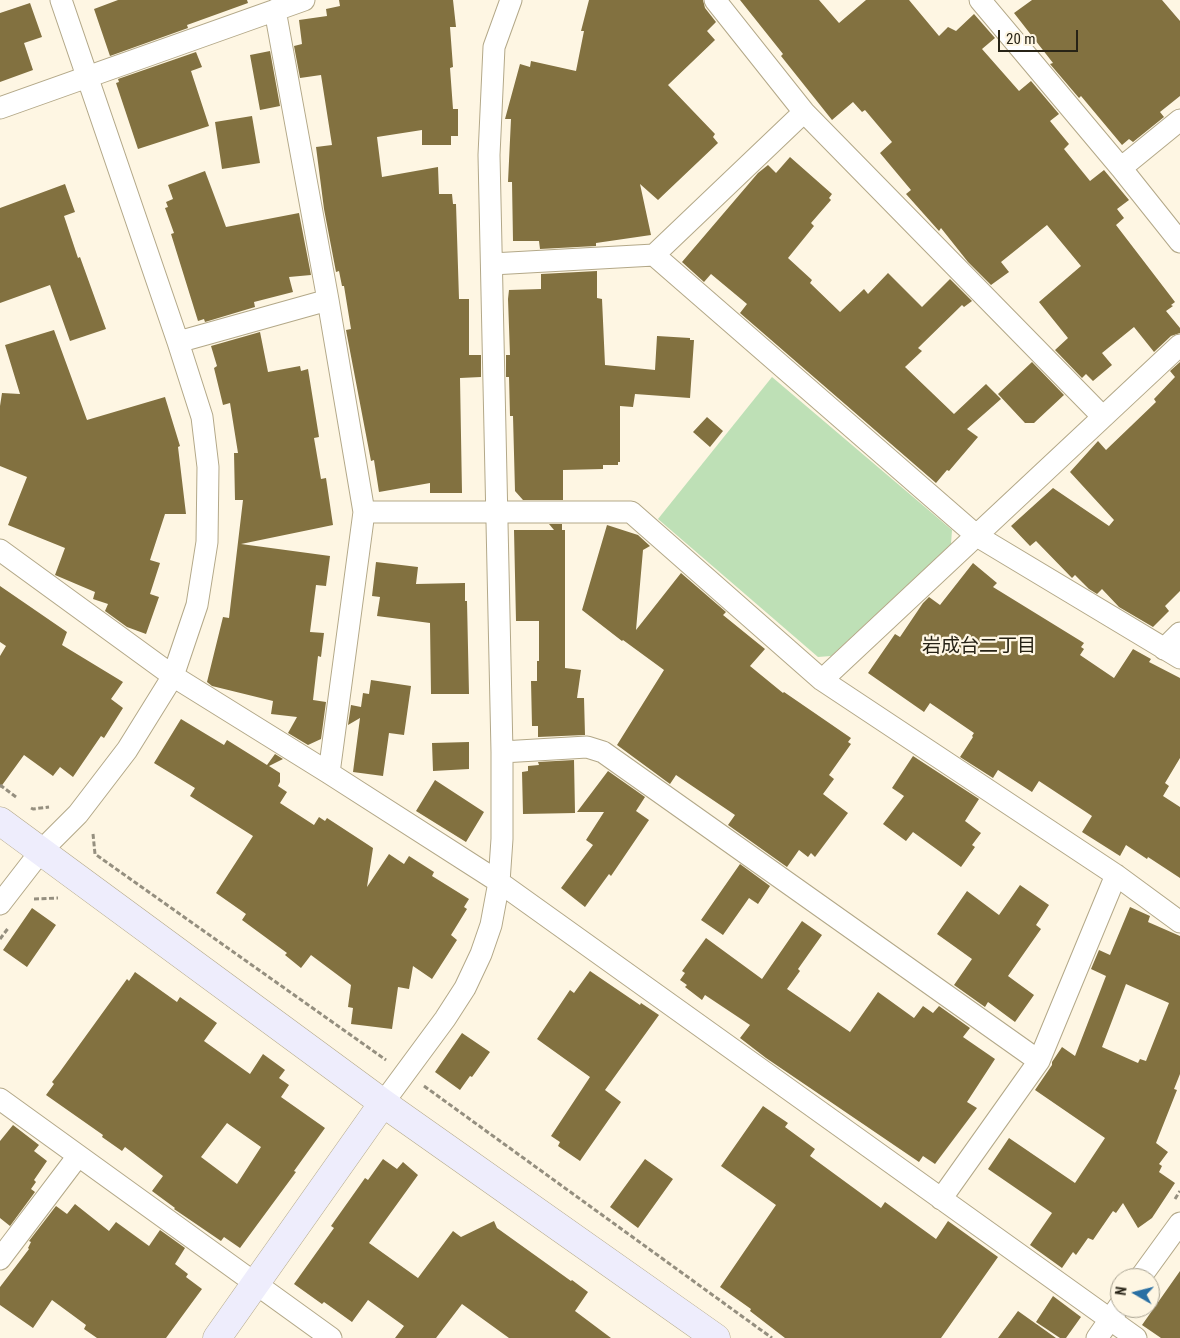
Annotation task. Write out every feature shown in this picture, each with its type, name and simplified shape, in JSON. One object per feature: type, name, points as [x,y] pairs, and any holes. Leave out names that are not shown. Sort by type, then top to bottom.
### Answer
[{"type":"street","points":[[0,904],[41,851],[78,814],[127,750],[173,676],[197,605],[207,542],[208,467],[202,418],[178,342],[61,0]]},
{"type":"street","points":[[0,108],[304,0]]},
{"type":"street","points":[[715,0],[804,112],[1103,417]]},
{"type":"street","points":[[980,0],[1121,168],[1180,242]]},
{"type":"street","points":[[217,1338],[383,1103],[445,1019],[465,988],[481,954],[499,882],[502,839],[502,752],[489,155],[494,47],[507,2]]},
{"type":"street","points":[[275,10],[328,300],[364,512],[329,773]]},
{"type":"street","points":[[492,264],[654,255],[804,112]]},
{"type":"street","points":[[1121,168],[1180,120]]},
{"type":"street","points":[[654,255],[977,536],[1172,654],[1180,633]]},
{"type":"street","points":[[178,342],[328,300]]},
{"type":"street","points":[[822,680],[1180,344]]},
{"type":"street","points":[[364,512],[631,512],[822,680],[1116,875],[1180,922]]},
{"type":"street","points":[[0,550],[173,676],[499,882],[941,1199],[1110,1309]]},
{"type":"street","points":[[502,752],[587,747],[602,752],[1039,1061]]},
{"type":"street","points":[[0,821],[383,1103],[716,1338]]},
{"type":"street","points":[[941,1199],[1039,1061],[1116,875]]},
{"type":"street","points":[[0,1099],[331,1338]]},
{"type":"street","points":[[0,1258],[78,1156]]},
{"type":"street","points":[[1147,1268],[1180,1223]]},
{"type":"street","points":[[1097,1338],[1111,1318]]},
{"type":"street","points":[[1120,1318],[1136,1338]]},
{"type":"path","points":[[0,785],[23,802]]},
{"type":"path","points":[[28,806],[33,809],[55,807]]},
{"type":"green space","points":[[772,377],[952,530],[951,544],[831,656],[818,657],[658,519]]},
{"type":"building","points":[[118,0],[247,0],[248,3],[187,25],[188,28],[110,56],[94,9]]},
{"type":"building","points":[[339,0],[453,0],[456,27],[450,27],[453,67],[450,68],[453,109],[458,109],[458,136],[451,136],[451,145],[422,145],[422,130],[377,137],[382,177],[438,167],[439,194],[452,194],[453,204],[456,204],[459,299],[469,299],[469,355],[481,355],[481,377],[460,378],[462,493],[430,493],[430,483],[379,492],[374,460],[371,461],[346,330],[351,329],[344,286],[342,286],[339,271],[336,272],[324,209],[316,147],[332,145],[321,75],[300,78],[294,46],[302,44],[299,20],[327,16],[326,9],[340,6]]},
{"type":"building","points":[[589,0],[703,0],[705,8],[716,22],[707,31],[715,40],[668,85],[715,134],[713,137],[718,143],[658,200],[640,184],[651,235],[596,243],[596,246],[540,249],[539,241],[513,241],[512,182],[508,182],[511,119],[505,119],[520,64],[530,67],[531,61],[576,71],[584,31],[581,31]]},
{"type":"building","points":[[740,0],[819,0],[839,23],[866,0],[909,0],[939,36],[948,27],[956,31],[974,14],[995,38],[982,49],[1019,91],[1031,81],[1059,114],[1050,121],[1069,144],[1064,149],[1090,181],[1104,170],[1129,200],[1117,209],[1124,218],[1116,225],[1175,302],[1166,311],[1180,328],[1180,333],[1171,336],[1154,352],[1134,327],[1102,353],[1112,365],[1093,381],[1086,374],[1082,378],[1055,350],[1068,338],[1039,302],[1081,266],[1047,225],[1001,262],[1009,272],[991,285],[968,262],[941,228],[939,231],[906,194],[911,190],[880,153],[892,142],[865,110],[862,112],[853,102],[832,120],[781,56],[783,54]]},
{"type":"building","points":[[1032,0],[1162,0],[1180,21],[1180,96],[1160,112],[1164,117],[1133,142],[1129,139],[1122,145],[1081,96],[1079,98],[1050,64],[1053,63],[1014,13]]},
{"type":"building","points":[[30,3],[42,37],[24,43],[33,70],[0,82],[0,13]]},
{"type":"building","points":[[270,51],[280,106],[260,110],[250,55]]},
{"type":"building","points":[[196,52],[202,67],[191,71],[209,126],[138,149],[116,83],[119,82],[118,79]]},
{"type":"building","points":[[252,116],[260,163],[222,169],[215,122]]},
{"type":"building","points":[[790,157],[832,194],[829,198],[831,200],[811,223],[814,226],[788,258],[812,280],[810,283],[840,312],[864,289],[868,294],[888,273],[922,307],[950,279],[972,301],[964,307],[962,305],[918,348],[922,351],[905,367],[954,414],[986,384],[1001,399],[967,429],[978,437],[949,471],[947,470],[936,483],[740,313],[747,304],[711,274],[704,282],[682,262],[758,173],[768,165],[776,173]]},
{"type":"building","points":[[205,171],[226,227],[299,213],[311,275],[289,277],[293,292],[254,302],[255,307],[205,322],[204,319],[198,321],[171,234],[174,233],[165,208],[168,207],[166,202],[173,199],[168,185]]},
{"type":"building","points":[[65,184],[75,212],[64,216],[78,258],[80,257],[106,329],[70,341],[50,285],[0,303],[0,208]]},
{"type":"building","points":[[597,271],[597,298],[602,299],[605,365],[655,370],[657,336],[690,338],[690,340],[694,340],[690,398],[635,394],[633,407],[620,406],[620,462],[618,462],[618,465],[603,465],[603,469],[563,470],[563,500],[523,500],[515,491],[513,416],[510,416],[509,377],[506,377],[506,355],[510,355],[509,290],[541,289],[541,274]]},
{"type":"building","points":[[54,330],[87,420],[165,397],[180,446],[178,447],[186,514],[165,514],[150,560],[160,563],[150,594],[159,597],[146,634],[127,627],[105,611],[108,604],[93,599],[95,592],[55,575],[65,548],[8,525],[27,477],[0,466],[0,406],[2,393],[20,394],[5,345]]},
{"type":"building","points":[[260,332],[268,372],[300,366],[301,371],[308,369],[319,437],[314,438],[321,479],[326,478],[333,525],[241,544],[330,556],[326,586],[316,585],[310,632],[324,633],[321,657],[318,656],[313,700],[326,702],[321,739],[308,745],[288,733],[297,717],[271,714],[273,701],[212,686],[207,682],[223,617],[229,618],[243,500],[235,500],[234,453],[238,453],[230,403],[223,405],[214,368],[217,366],[211,346]]},
{"type":"building","points":[[1032,362],[1064,395],[1034,423],[1025,423],[998,394]]},
{"type":"building","points":[[1180,362],[1180,591],[1165,606],[1169,611],[1153,627],[1119,607],[1102,589],[1097,594],[1075,575],[1072,578],[1036,541],[1030,546],[1011,526],[1053,488],[1109,526],[1114,520],[1070,472],[1098,441],[1106,450],[1156,402],[1154,399],[1175,377],[1170,371]]},
{"type":"building","points":[[707,417],[723,431],[710,447],[693,432]]},
{"type":"building","points":[[549,524],[562,524],[562,530],[565,530],[565,668],[581,670],[577,698],[584,698],[585,735],[538,737],[538,726],[532,726],[531,681],[537,681],[539,621],[516,621],[514,530],[554,530]]},
{"type":"building","points":[[607,525],[638,535],[650,546],[643,550],[636,630],[681,573],[726,612],[723,615],[765,649],[750,666],[783,693],[851,738],[848,742],[851,744],[829,775],[834,779],[823,794],[848,813],[815,857],[811,853],[808,857],[799,850],[787,867],[728,825],[735,815],[676,775],[670,784],[617,745],[664,670],[582,610]]},
{"type":"building","points":[[376,562],[418,567],[416,584],[465,583],[469,694],[431,694],[430,623],[377,616],[380,597],[372,596]]},
{"type":"building","points":[[973,563],[997,583],[993,587],[1084,643],[1081,647],[1084,649],[1080,655],[1114,678],[1133,649],[1151,659],[1149,662],[1180,678],[1180,758],[1165,783],[1169,786],[1163,796],[1180,807],[1180,878],[1126,845],[1120,856],[1082,832],[1092,816],[1039,781],[1032,792],[998,770],[993,778],[960,757],[974,733],[930,703],[924,712],[868,673],[895,634],[900,637],[923,603],[929,597],[940,605]]},
{"type":"building","points":[[0,586],[67,632],[62,645],[123,682],[111,699],[123,708],[104,738],[101,736],[73,777],[60,767],[53,776],[24,755],[0,788],[0,656],[6,646],[0,642]]},
{"type":"building","points":[[371,680],[411,686],[404,735],[389,733],[383,776],[353,772],[360,718],[348,725],[351,705],[361,707],[363,693],[369,694]]},
{"type":"building","points":[[181,719],[224,745],[227,740],[267,765],[275,754],[283,759],[269,766],[280,773],[278,786],[287,792],[280,803],[314,825],[319,817],[325,821],[327,818],[373,848],[367,887],[389,854],[404,864],[409,856],[434,872],[432,876],[469,899],[464,907],[467,909],[451,935],[457,940],[432,979],[413,966],[409,989],[398,987],[392,1029],[351,1024],[353,1008],[348,1007],[351,985],[311,955],[301,968],[285,955],[287,953],[242,920],[246,914],[216,893],[253,836],[190,796],[195,788],[154,763]]},
{"type":"building","points":[[469,742],[469,769],[433,771],[432,743]]},
{"type":"building","points":[[913,756],[979,799],[965,821],[981,833],[972,845],[975,847],[961,867],[913,832],[906,841],[883,824],[904,796],[892,788]]},
{"type":"building","points":[[574,760],[575,813],[523,814],[522,772],[528,771],[528,766],[539,765],[538,762]]},
{"type":"building","points":[[608,771],[645,797],[636,811],[649,820],[611,876],[609,874],[585,907],[561,888],[593,845],[586,840],[604,812],[577,812]]},
{"type":"building","points":[[435,780],[484,812],[466,842],[416,811]]},
{"type":"building","points":[[740,864],[770,886],[758,904],[749,898],[723,935],[701,920]]},
{"type":"building","points":[[1020,885],[1049,905],[1036,925],[1041,929],[1008,976],[1034,995],[1015,1022],[988,1002],[985,1007],[954,985],[972,959],[937,934],[967,891],[999,915]]},
{"type":"building","points":[[1130,907],[1150,916],[1148,922],[1180,936],[1180,1074],[1174,1089],[1177,1090],[1156,1143],[1168,1152],[1159,1164],[1162,1166],[1159,1172],[1175,1183],[1152,1218],[1138,1228],[1123,1203],[1116,1213],[1113,1211],[1093,1240],[1088,1238],[1076,1255],[1073,1252],[1062,1268],[1030,1245],[1052,1213],[988,1169],[1009,1138],[1075,1183],[1105,1138],[1035,1090],[1062,1047],[1075,1056],[1106,976],[1091,969],[1099,950],[1110,955]],"holes":[[[1126,984],[1169,1003],[1146,1061],[1140,1059],[1138,1063],[1102,1047]]]},
{"type":"building","points":[[32,908],[56,925],[27,967],[3,950]]},
{"type":"building","points":[[802,921],[822,935],[798,969],[800,971],[787,989],[850,1032],[878,992],[914,1018],[923,1006],[933,1013],[939,1006],[970,1028],[963,1037],[995,1059],[967,1102],[977,1108],[935,1164],[923,1156],[919,1162],[766,1058],[740,1038],[750,1025],[705,995],[702,1000],[685,987],[687,985],[680,980],[685,973],[682,971],[706,938],[762,979]]},
{"type":"building","points":[[590,971],[640,1005],[641,1003],[659,1015],[605,1090],[621,1102],[580,1161],[558,1146],[560,1142],[551,1136],[590,1077],[537,1039],[570,990],[574,993]]},
{"type":"building","points":[[135,972],[177,1002],[180,997],[217,1023],[204,1041],[250,1074],[263,1054],[285,1070],[279,1078],[289,1085],[281,1097],[325,1128],[294,1171],[296,1172],[240,1248],[224,1237],[221,1241],[174,1209],[152,1191],[163,1176],[125,1147],[122,1151],[102,1137],[103,1135],[46,1095],[54,1084],[52,1082],[127,979],[129,981]],"holes":[[[227,1123],[261,1147],[237,1184],[201,1157]]]},
{"type":"building","points":[[462,1033],[490,1052],[460,1090],[435,1072]]},
{"type":"building","points":[[763,1106],[788,1123],[785,1127],[815,1149],[810,1156],[881,1208],[885,1202],[936,1239],[948,1221],[998,1257],[941,1338],[785,1338],[750,1311],[751,1309],[720,1287],[776,1205],[721,1166]]},
{"type":"building","points":[[13,1125],[39,1145],[34,1151],[47,1161],[34,1180],[36,1182],[31,1189],[35,1192],[10,1226],[0,1218],[0,1141]]},
{"type":"building","points":[[383,1159],[397,1169],[403,1162],[418,1175],[369,1243],[418,1278],[453,1231],[461,1237],[494,1221],[497,1228],[588,1292],[575,1311],[611,1338],[509,1338],[462,1304],[436,1338],[395,1338],[404,1326],[368,1300],[352,1322],[294,1284],[334,1228],[331,1226],[365,1178],[368,1180]]},
{"type":"building","points":[[645,1159],[673,1179],[638,1228],[610,1207]]},
{"type":"building","points":[[75,1204],[109,1231],[116,1222],[149,1246],[160,1230],[185,1248],[175,1264],[188,1274],[186,1277],[202,1289],[166,1338],[97,1338],[84,1329],[86,1325],[52,1300],[33,1328],[0,1305],[0,1287],[29,1249],[31,1242],[29,1241],[56,1206],[67,1214]]},
{"type":"building","points":[[1180,1271],[1180,1338],[1161,1338],[1142,1325],[1147,1318],[1160,1318],[1160,1299]]},
{"type":"building","points":[[1053,1296],[1081,1317],[1066,1338],[1060,1338],[1036,1322]]},
{"type":"building","points":[[1018,1311],[1056,1338],[998,1338]]},
{"type":"district","name":"岩成台二丁目","points":[[979,647]]}]
